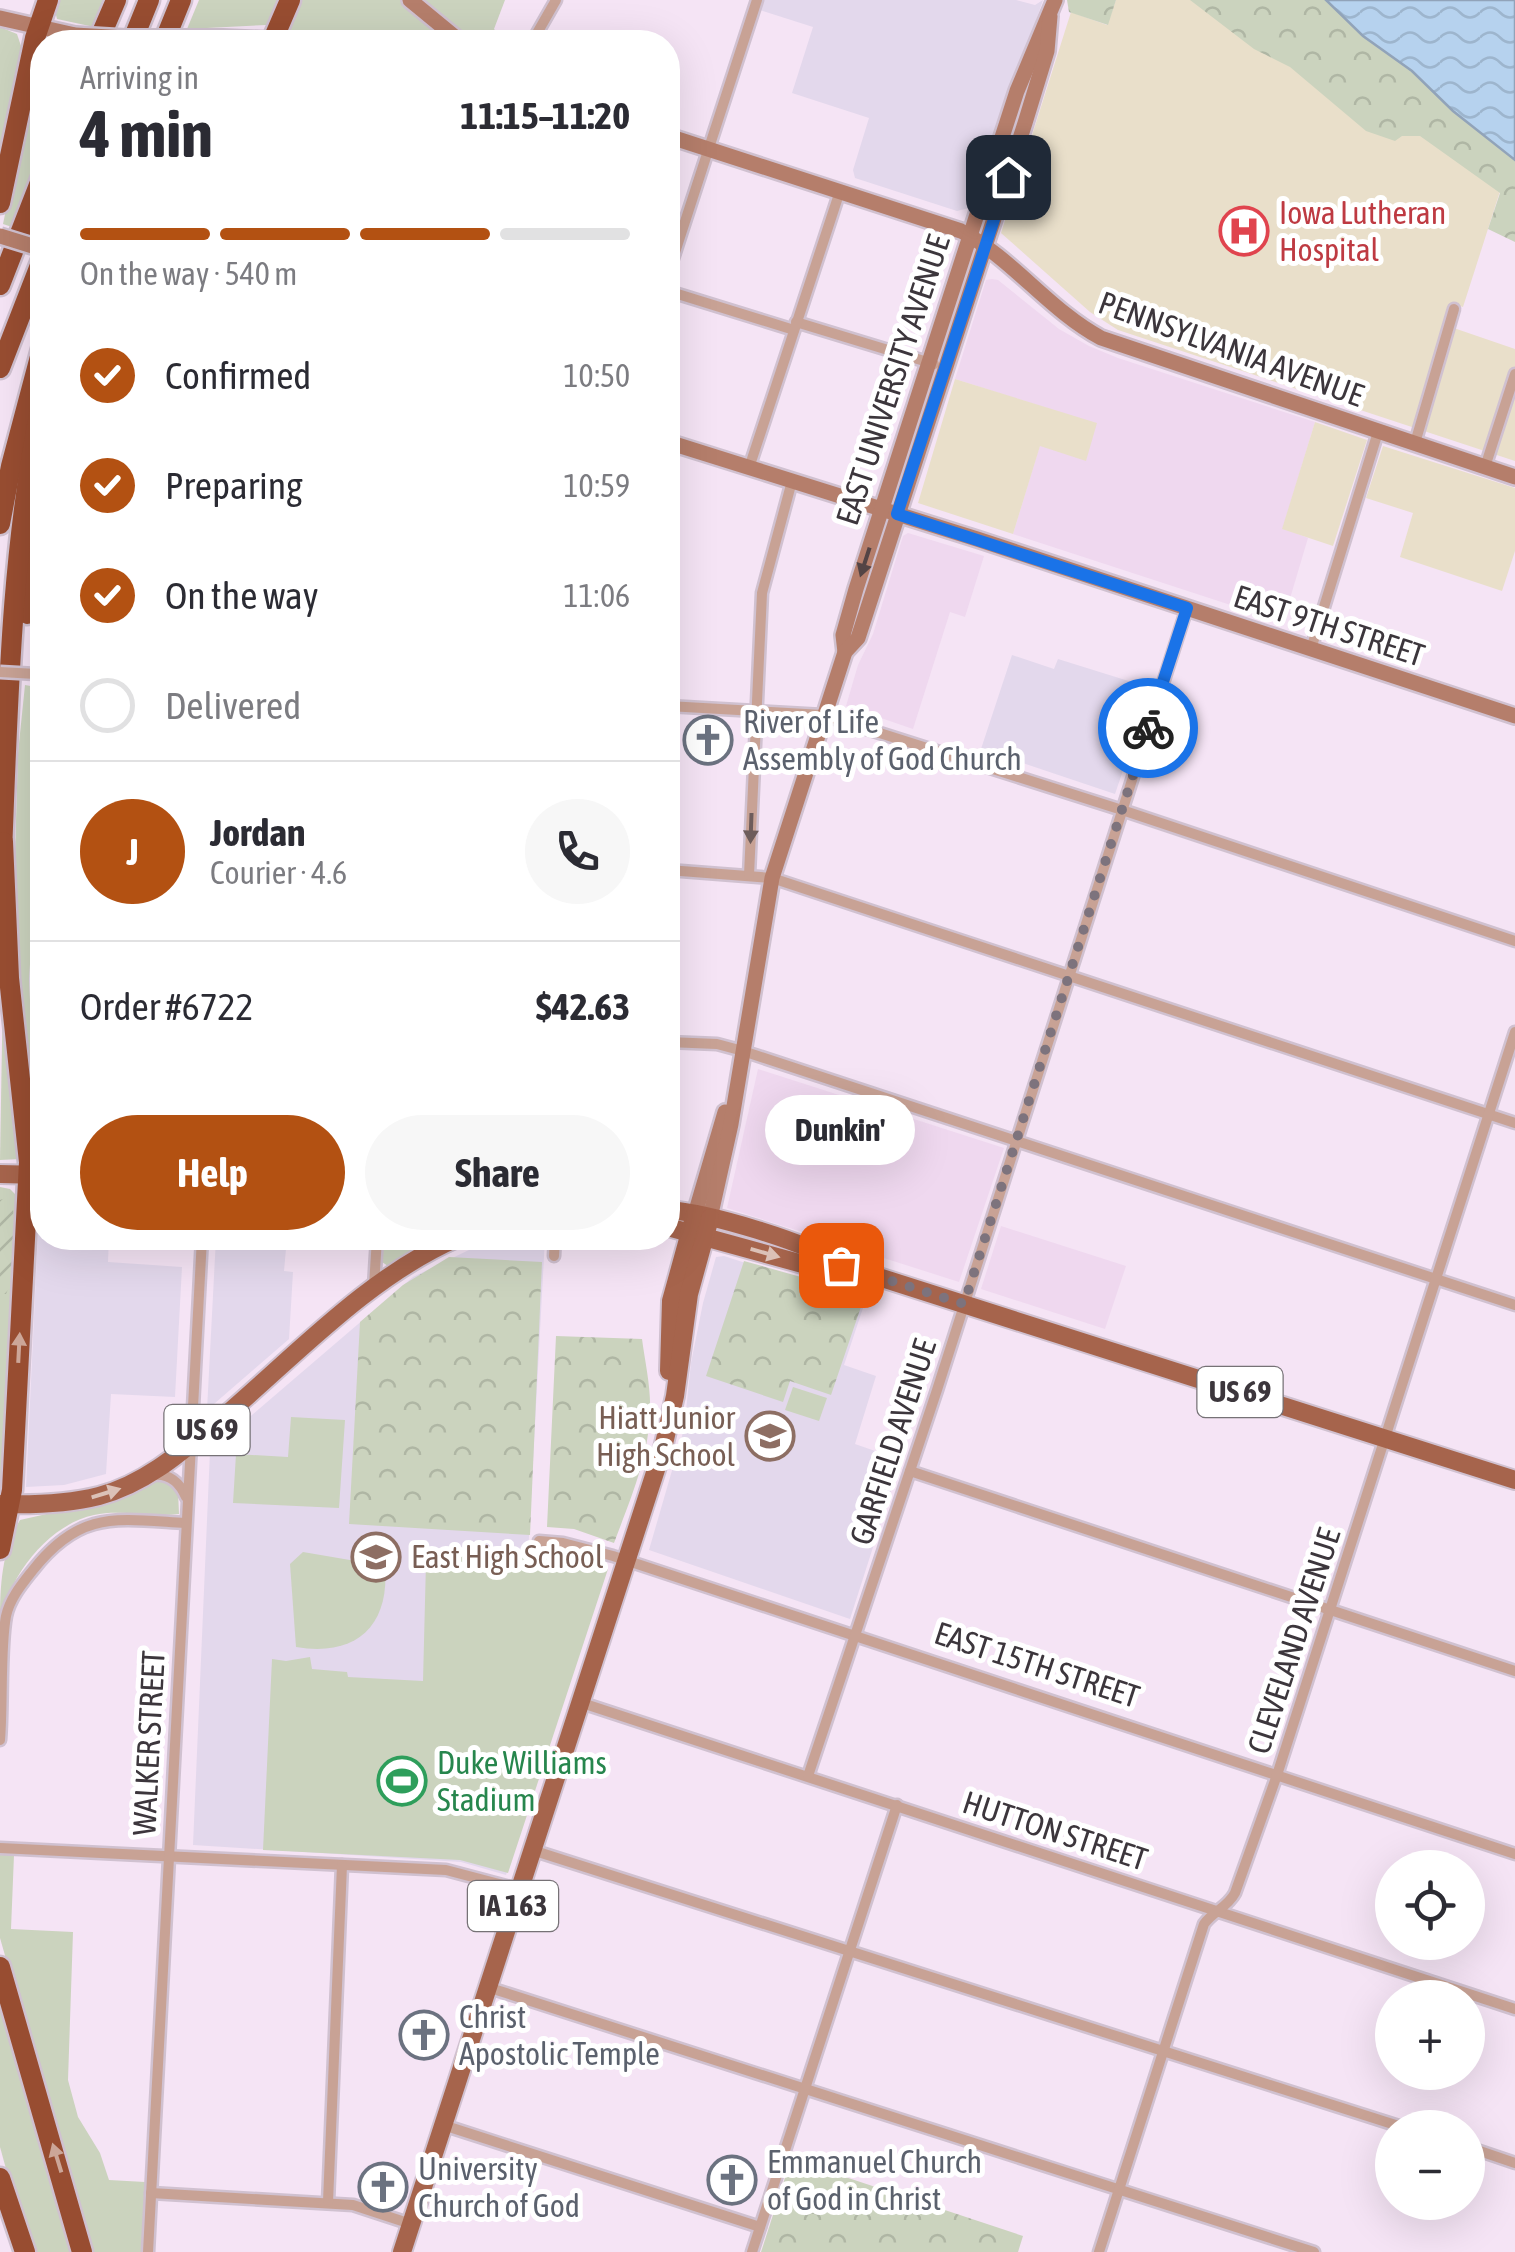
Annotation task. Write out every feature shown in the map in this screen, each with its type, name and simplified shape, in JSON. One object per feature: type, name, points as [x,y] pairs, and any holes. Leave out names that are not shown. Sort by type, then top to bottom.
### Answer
[{"type":"highway","points":[[38,28],[48,0]]},
{"type":"highway","points":[[103,30],[116,0]]},
{"type":"highway","points":[[137,30],[149,0]]},
{"type":"highway","points":[[169,30],[181,0]]},
{"type":"highway","points":[[277,30],[290,0]]},
{"type":"highway","points":[[0,203],[30,65]]},
{"type":"highway","points":[[0,285],[30,208]]},
{"type":"highway","points":[[0,368],[30,291]]},
{"type":"highway","points":[[0,524],[10,466],[30,393]]},
{"type":"highway","points":[[0,910],[23,508],[30,468]]},
{"type":"highway","points":[[7,750],[30,600]]},
{"type":"highway","points":[[3,842],[9,978],[30,1131]]},
{"type":"highway","points":[[0,1550],[30,1239]]},
{"type":"highway","points":[[0,1966],[82,2252]]},
{"type":"highway","points":[[0,2178],[25,2252]]},
{"type":"main road","points":[[410,0],[447,30]]},
{"type":"main road","name":"EAST UNIVERSITY AVENUE","points":[[890,512],[929,362],[1022,76],[1052,8]]},
{"type":"main road","name":"EAST UNIVERSITY AVENUE","points":[[402,2252],[666,1429],[672,1301],[699,1225],[743,1050],[772,878],[845,652],[843,635],[946,368],[1047,51],[1052,8]]},
{"type":"main road","points":[[0,18],[50,30]]},
{"type":"main road","name":"PENNSYLVANIA AVENUE","points":[[680,140],[930,219],[971,236],[1066,315],[1101,338],[1515,477]]},
{"type":"main road","points":[[0,236],[30,245]]},
{"type":"main road","name":"EAST 9TH STREET","points":[[680,446],[1515,716]]},
{"type":"main road","points":[[1,1174],[30,1175]]},
{"type":"main road","name":"US 69","points":[[680,1216],[699,1225],[818,1250],[841,1265],[1515,1480]]},
{"type":"main road","name":"US 69","points":[[680,1226],[699,1225]]},
{"type":"main road","name":"US 69","points":[[5,1504],[58,1503],[100,1496],[147,1476],[190,1445],[374,1288],[436,1250]]},
{"type":"street","points":[[539,30],[556,0]]},
{"type":"street","points":[[680,237],[757,0]]},
{"type":"street","points":[[749,468],[840,192]]},
{"type":"street","points":[[680,294],[946,368]]},
{"type":"street","points":[[1414,444],[1454,308]]},
{"type":"street","points":[[1485,467],[1515,374]]},
{"type":"street","points":[[1310,649],[1378,432]]},
{"type":"street","points":[[750,875],[762,593],[792,481]]},
{"type":"street","name":"GARFIELD AVENUE","points":[[808,1776],[1187,608]]},
{"type":"street","points":[[0,672],[30,674]]},
{"type":"street","points":[[680,707],[823,715],[1515,940]]},
{"type":"street","points":[[680,871],[772,878],[1515,1122]]},
{"type":"street","name":"CLEVELAND AVENUE","points":[[1099,2252],[1204,1924],[1210,1915],[1229,1905],[1235,1893],[1276,1776],[1515,1032]]},
{"type":"street","points":[[680,1042],[743,1050],[1515,1306]]},
{"type":"street","name":"WALKER STREET","points":[[148,2252],[201,1250]]},
{"type":"street","points":[[374,1288],[377,1250]]},
{"type":"street","points":[[554,1250],[554,1256]]},
{"type":"street","points":[[910,1471],[1515,1671]]},
{"type":"street","points":[[147,1476],[167,1476],[187,1499]]},
{"type":"street","points":[[0,1740],[6,1617],[15,1592],[42,1559],[69,1533],[93,1523],[116,1519],[186,1523]]},
{"type":"street","name":"EAST 15TH STREET","points":[[539,1541],[563,1543],[626,1560],[1515,1854]]},
{"type":"street","name":"HUTTON STREET","points":[[578,1702],[1515,2008]]},
{"type":"street","points":[[752,2252],[897,1805]]},
{"type":"street","points":[[0,1848],[446,1870],[518,1889]]},
{"type":"street","points":[[531,1850],[1375,2118]]},
{"type":"street","points":[[328,2202],[342,1865]]},
{"type":"street","points":[[487,1987],[1314,2252]]},
{"type":"street","points":[[442,2126],[760,2227]]},
{"type":"street","points":[[1485,2152],[1515,2162]]},
{"type":"street","points":[[151,2193],[328,2202],[353,2205],[411,2224]]},
{"type":"shaded area","points":[[763,0],[1016,0],[1035,5],[1043,0],[973,207],[957,211],[855,178],[853,170],[869,118],[792,93],[813,27],[760,10]]},
{"type":"shaded area","name":"Iowa Lutheran Hospital","points":[[1116,0],[1326,0],[1511,157],[1463,307],[1452,304],[1445,325],[1515,349],[1515,461],[1118,330],[1090,312],[1001,233],[1071,12],[1107,25]]},
{"type":"shaded area","points":[[992,279],[1059,329],[1089,346],[1315,422],[1283,528],[1308,538],[1283,622],[1013,534],[1040,445],[1097,424],[955,379],[986,280]]},
{"type":"shaded area","points":[[955,379],[1097,423],[1086,461],[1040,446],[1013,534],[918,503]]},
{"type":"shaded area","points":[[1315,422],[1367,440],[1333,546],[1282,529]]},
{"type":"shaded area","points":[[1383,446],[1515,488],[1515,551],[1502,591],[1400,557],[1413,513],[1366,498]]},
{"type":"shaded area","points":[[908,533],[984,556],[965,617],[950,612],[913,729],[846,706],[903,536]]},
{"type":"shaded area","points":[[1012,655],[1054,669],[1058,659],[1151,688],[1115,794],[981,749]]},
{"type":"shaded area","points":[[758,1069],[1004,1148],[959,1282],[727,1208]]},
{"type":"shaded area","points":[[1001,1226],[1126,1266],[1105,1329],[981,1289]]},
{"type":"shaded area","points":[[37,1250],[108,1250],[108,1262],[182,1267],[175,1397],[111,1394],[106,1474],[64,1485],[26,1487]]},
{"type":"shaded area","points":[[215,1250],[286,1250],[284,1271],[293,1272],[289,1339],[207,1410]]},
{"type":"shaded area","name":"East High School","points":[[469,1250],[544,1250],[528,1555],[605,1569],[506,1875],[461,1862],[193,1845],[210,1451],[413,1277]]},
{"type":"shaded area","name":"Hiatt Junior High School","points":[[724,1256],[773,1272],[837,1283],[867,1296],[844,1365],[876,1376],[855,1444],[901,1460],[850,1619],[649,1550],[684,1429],[703,1303],[716,1257]]},
{"type":"green space","points":[[57,0],[110,0],[99,28],[57,19]]},
{"type":"green space","points":[[199,0],[282,0],[266,25],[187,29]]},
{"type":"green space","points":[[296,0],[401,0],[436,30],[286,30]]},
{"type":"green space","points":[[419,0],[505,0],[495,30],[457,30]]},
{"type":"green space","points":[[1067,0],[1116,0],[1108,25],[1069,12]]},
{"type":"green space","points":[[1190,0],[1326,0],[1363,36],[1412,71],[1453,111],[1515,160],[1515,242],[1488,229],[1500,193],[1420,136],[1402,136],[1395,141],[1366,131],[1290,67],[1254,49]]},
{"type":"green space","points":[[0,27],[17,34],[24,55],[0,176]]},
{"type":"green space","points":[[30,93],[30,191],[15,228],[3,224]]},
{"type":"green space","points":[[25,685],[30,686],[30,1096],[13,922],[18,753]]},
{"type":"green space","points":[[3,983],[20,1159],[0,1160]]},
{"type":"green space","points":[[0,1187],[15,1194],[16,1213],[20,1214],[5,1479],[0,1485]]},
{"type":"green space","points":[[12,1199],[14,1261],[6,1294],[0,1294],[0,1200]]},
{"type":"green space","points":[[383,1250],[417,1250],[388,1266],[382,1262]]},
{"type":"green space","points":[[449,1257],[542,1262],[530,1535],[349,1524],[360,1322],[403,1285]]},
{"type":"green space","points":[[744,1261],[865,1295],[831,1395],[790,1381],[783,1402],[706,1376]]},
{"type":"green space","name":"East High School","points":[[556,1336],[642,1339],[650,1393],[649,1428],[638,1478],[614,1543],[574,1529],[547,1527]]},
{"type":"green space","points":[[793,1387],[827,1398],[819,1421],[785,1410]]},
{"type":"green space","points":[[291,1417],[345,1420],[339,1508],[233,1503],[236,1454],[288,1457]]},
{"type":"green space","points":[[159,1479],[178,1491],[179,1514],[105,1513],[76,1521],[59,1531],[44,1543],[18,1576],[0,1630],[5,1559],[20,1520],[73,1508]]},
{"type":"green space","name":"Duke Williams Stadium","points":[[441,1549],[564,1556],[608,1569],[508,1873],[460,1860],[263,1850],[272,1659],[310,1657],[312,1669],[347,1672],[348,1677],[423,1681],[426,1562]]},
{"type":"green space","points":[[303,1552],[385,1566],[382,1606],[375,1621],[351,1642],[317,1649],[296,1647],[290,1564]]},
{"type":"green space","points":[[0,1854],[14,1855],[11,1929],[73,1932],[68,2080],[78,2117],[100,2153],[109,2180],[145,2182],[142,2252],[90,2252],[0,1938]]},
{"type":"green space","points":[[0,1987],[78,2252],[29,2252],[0,2147]]},
{"type":"green space","points":[[791,2159],[1023,2236],[1018,2252],[761,2252]]},
{"type":"water","points":[[1326,0],[1515,0],[1515,160],[1453,111],[1412,71],[1363,36]]},
{"type":"way so far","points":[[841,1265],[964,1304],[1148,728]]},
{"type":"place","name":"Iowa Lutheran Hospital","points":[[1244,231]]},
{"type":"place","name":"River of Life Assembly of God Church","points":[[708,740]]},
{"type":"place","name":"Dunkin'","points":[[841,1265]]},
{"type":"place","name":"Hiatt Junior High School","points":[[770,1436]]},
{"type":"place","name":"East High School","points":[[376,1557]]},
{"type":"place","name":"Duke Williams Stadium","points":[[402,1781]]},
{"type":"place","name":"Christ Apostolic Temple","points":[[424,2035]]},
{"type":"place","name":"Emmanuel Church of God in Christ","points":[[732,2180]]},
{"type":"place","name":"University Church of God","points":[[383,2187]]},
{"type":"route","points":[[1008,177],[897,514],[1187,608],[1148,728]]}]
